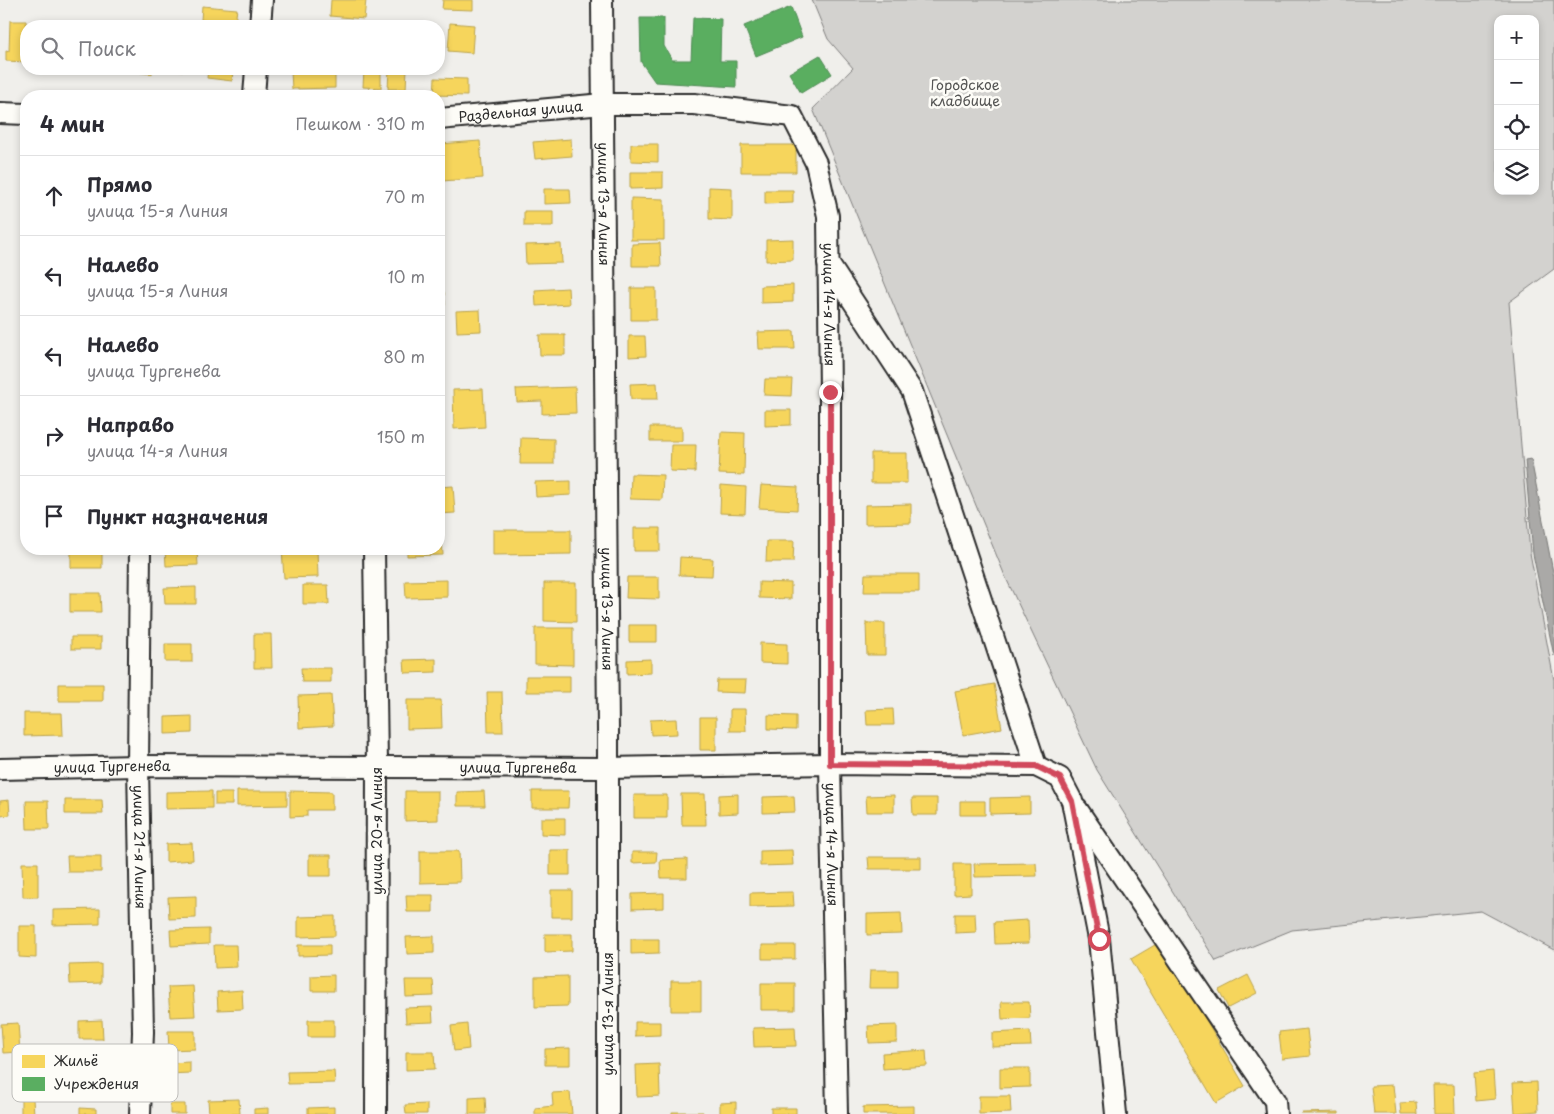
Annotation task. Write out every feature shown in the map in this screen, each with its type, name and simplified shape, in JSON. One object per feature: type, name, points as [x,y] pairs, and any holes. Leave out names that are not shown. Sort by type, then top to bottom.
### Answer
[{"type":"street","points":[[260,20],[262,0]]},
{"type":"street","name":"улица 13-я Линия","points":[[602,0],[608,768],[608,1114]]},
{"type":"street","points":[[254,90],[256,75]]},
{"type":"street","name":"Раздельная улица","points":[[445,117],[603,104],[694,104],[792,116],[816,163],[828,216]]},
{"type":"street","points":[[0,113],[20,114]]},
{"type":"street","name":"улица 14-я Линия","points":[[828,216],[830,764],[837,1114]]},
{"type":"street","points":[[828,263],[912,391],[1036,766],[1060,778],[1072,801],[1275,1101],[1276,1114]]},
{"type":"street","name":"улица 21-я Линия","points":[[140,555],[138,766],[143,1044]]},
{"type":"street","name":"улица 20-я Линия","points":[[374,555],[377,765],[376,1114]]},
{"type":"street","name":"улица Тургенева","points":[[0,769],[138,766],[377,765],[608,768],[830,764],[1036,766]]},
{"type":"street","points":[[1072,801],[1099,939],[1116,1114]]},
{"type":"green space","name":"Городское кладбище","points":[[812,0],[1554,0],[1554,269],[1509,302],[1530,553],[1554,680],[1554,950],[1481,911],[1292,930],[1216,961],[1097,770],[1005,576],[813,109],[853,68],[828,39]]},
{"type":"shaded area","points":[[1531,459],[1554,577],[1554,656],[1533,554],[1525,460]]},
{"type":"building: Жильё","points":[[331,0],[366,0],[364,19],[330,16]]},
{"type":"building: Жильё","points":[[443,0],[473,0],[473,10],[442,9]]},
{"type":"building: Жильё","points":[[202,6],[237,9],[235,20],[201,20]]},
{"type":"building: Жильё","points":[[10,21],[20,21],[20,62],[6,61],[6,50],[9,51]]},
{"type":"building: Жильё","points":[[450,23],[474,25],[472,53],[448,51]]},
{"type":"building: Жильё","points":[[207,75],[232,75],[232,81],[207,78]]},
{"type":"building: Жильё","points":[[291,75],[335,75],[335,88],[292,89]]},
{"type":"building: Жильё","points":[[364,75],[381,75],[381,88],[363,87]]},
{"type":"building: Жильё","points":[[389,75],[407,75],[406,89],[388,89]]},
{"type":"building: Жильё","points":[[435,78],[467,79],[467,96],[445,95],[445,90],[434,90]]},
{"type":"building: Жильё","points":[[571,139],[572,156],[535,159],[533,142]]},
{"type":"building: Жильё","points":[[480,141],[483,178],[445,181],[445,144]]},
{"type":"building: Жильё","points":[[631,144],[658,144],[658,162],[631,161]]},
{"type":"building: Жильё","points":[[741,145],[796,145],[796,172],[741,172]]},
{"type":"building: Жильё","points":[[630,172],[663,172],[663,188],[630,189]]},
{"type":"building: Жильё","points":[[709,187],[732,188],[732,220],[709,219]]},
{"type":"building: Жильё","points":[[544,189],[570,189],[571,203],[544,204]]},
{"type":"building: Жильё","points":[[765,190],[793,190],[793,203],[765,204]]},
{"type":"building: Жильё","points":[[631,198],[664,199],[664,240],[631,240]]},
{"type":"building: Жильё","points":[[524,211],[553,211],[553,226],[524,226]]},
{"type":"building: Жильё","points":[[793,239],[793,260],[766,261],[766,240]]},
{"type":"building: Жильё","points":[[660,243],[661,266],[632,266],[632,244]]},
{"type":"building: Жильё","points":[[561,244],[562,263],[526,264],[525,245]]},
{"type":"building: Жильё","points":[[793,285],[793,302],[761,303],[761,286]]},
{"type":"building: Жильё","points":[[568,288],[569,304],[536,306],[535,290]]},
{"type":"building: Жильё","points":[[631,288],[656,288],[656,320],[631,320]]},
{"type":"building: Жильё","points":[[480,310],[481,331],[457,332],[456,311]]},
{"type":"building: Жильё","points":[[794,331],[795,349],[759,349],[758,332]]},
{"type":"building: Жильё","points":[[539,335],[565,335],[565,355],[540,355]]},
{"type":"building: Жильё","points":[[629,336],[645,336],[646,356],[629,357]]},
{"type":"building: Жильё","points":[[765,379],[792,379],[791,396],[764,395]]},
{"type":"building: Жильё","points":[[657,383],[658,399],[631,399],[630,384]]},
{"type":"building: Жильё","points":[[575,387],[576,413],[542,414],[542,401],[517,402],[516,389]]},
{"type":"building: Жильё","points":[[483,389],[485,427],[454,429],[453,390]]},
{"type":"building: Жильё","points":[[765,410],[791,410],[791,425],[765,426]]},
{"type":"building: Жильё","points":[[650,427],[682,427],[682,441],[650,441]]},
{"type":"building: Жильё","points":[[721,432],[745,433],[744,475],[719,474]]},
{"type":"building: Жильё","points":[[521,438],[554,439],[554,464],[520,464]]},
{"type":"building: Жильё","points":[[671,445],[696,445],[695,472],[670,471]]},
{"type":"building: Жильё","points":[[871,453],[907,453],[907,483],[871,483]]},
{"type":"building: Жильё","points":[[631,474],[663,475],[662,500],[630,499]]},
{"type":"building: Жильё","points":[[571,481],[571,495],[536,497],[535,482]]},
{"type":"building: Жильё","points":[[721,485],[746,487],[745,514],[720,513]]},
{"type":"building: Жильё","points":[[761,485],[798,487],[797,510],[759,508]]},
{"type":"building: Жильё","points":[[453,486],[455,513],[445,514],[445,487]]},
{"type":"building: Жильё","points":[[911,504],[911,523],[865,524],[865,505]]},
{"type":"building: Жильё","points":[[634,528],[660,528],[660,551],[634,551]]},
{"type":"building: Жильё","points":[[493,530],[571,530],[571,554],[493,555]]},
{"type":"building: Жильё","points":[[767,541],[794,541],[793,562],[766,562]]},
{"type":"building: Жильё","points":[[71,555],[102,555],[102,568],[71,568]]},
{"type":"building: Жильё","points":[[165,555],[197,555],[198,565],[166,566]]},
{"type":"building: Жильё","points":[[282,555],[317,555],[318,577],[284,578]]},
{"type":"building: Жильё","points":[[407,555],[443,555],[407,556]]},
{"type":"building: Жильё","points":[[680,557],[713,559],[712,576],[679,575]]},
{"type":"building: Жильё","points":[[865,574],[919,574],[919,592],[864,592]]},
{"type":"building: Жильё","points":[[627,577],[659,577],[659,599],[626,598]]},
{"type":"building: Жильё","points":[[447,580],[447,597],[406,598],[405,581]]},
{"type":"building: Жильё","points":[[759,582],[791,583],[791,599],[759,598]]},
{"type":"building: Жильё","points":[[544,583],[576,583],[576,622],[544,621]]},
{"type":"building: Жильё","points":[[303,585],[328,585],[329,604],[303,604]]},
{"type":"building: Жильё","points":[[196,587],[196,604],[165,604],[164,588]]},
{"type":"building: Жильё","points":[[70,593],[100,593],[101,612],[70,612]]},
{"type":"building: Жильё","points":[[866,623],[885,623],[885,655],[867,655]]},
{"type":"building: Жильё","points":[[629,625],[657,625],[657,642],[629,642]]},
{"type":"building: Жильё","points":[[535,628],[573,628],[573,665],[535,664]]},
{"type":"building: Жильё","points":[[254,634],[271,634],[272,668],[254,668]]},
{"type":"building: Жильё","points":[[71,637],[101,637],[101,649],[71,649]]},
{"type":"building: Жильё","points":[[760,643],[787,644],[787,664],[760,663]]},
{"type":"building: Жильё","points":[[165,644],[192,644],[192,662],[165,662]]},
{"type":"building: Жильё","points":[[436,659],[436,672],[405,673],[404,660]]},
{"type":"building: Жильё","points":[[651,659],[651,673],[627,674],[627,660]]},
{"type":"building: Жильё","points":[[301,668],[331,668],[331,682],[302,682]]},
{"type":"building: Жильё","points":[[526,676],[570,676],[570,692],[526,692]]},
{"type":"building: Жильё","points":[[717,680],[746,680],[745,693],[716,692]]},
{"type":"building: Жильё","points":[[59,684],[103,684],[103,701],[59,701]]},
{"type":"building: Жильё","points":[[994,684],[1002,728],[963,735],[955,691]]},
{"type":"building: Жильё","points":[[487,692],[502,692],[503,732],[488,732]]},
{"type":"building: Жильё","points":[[331,695],[333,726],[299,728],[298,696]]},
{"type":"building: Жильё","points":[[407,700],[441,700],[442,728],[407,729]]},
{"type":"building: Жильё","points":[[730,709],[745,709],[746,731],[730,731]]},
{"type":"building: Жильё","points":[[893,709],[894,725],[867,725],[866,710]]},
{"type":"building: Жильё","points":[[24,713],[62,713],[63,735],[24,736]]},
{"type":"building: Жильё","points":[[768,715],[796,716],[796,730],[768,729]]},
{"type":"building: Жильё","points":[[192,716],[192,733],[165,734],[165,717]]},
{"type":"building: Жильё","points":[[700,717],[716,717],[716,750],[700,750]]},
{"type":"building: Жильё","points":[[676,719],[677,734],[651,735],[650,720]]},
{"type":"building: Жильё","points":[[212,791],[212,808],[166,809],[166,792]]},
{"type":"building: Жильё","points":[[237,791],[287,791],[287,805],[237,806]]},
{"type":"building: Жильё","points":[[290,791],[332,792],[332,810],[307,810],[307,816],[290,817]]},
{"type":"building: Жильё","points":[[405,791],[438,791],[438,820],[405,821]]},
{"type":"building: Жильё","points":[[484,791],[485,806],[457,806],[457,792]]},
{"type":"building: Жильё","points":[[532,791],[569,791],[568,808],[532,808]]},
{"type":"building: Жильё","points":[[215,793],[232,793],[232,805],[215,805]]},
{"type":"building: Жильё","points":[[681,794],[705,794],[706,825],[682,825]]},
{"type":"building: Жильё","points":[[738,794],[738,813],[719,814],[719,795]]},
{"type":"building: Жильё","points":[[634,795],[667,795],[667,818],[634,818]]},
{"type":"building: Жильё","points":[[894,795],[894,812],[867,812],[866,796]]},
{"type":"building: Жильё","points":[[794,796],[795,812],[763,813],[763,797]]},
{"type":"building: Жильё","points":[[1030,797],[1030,813],[990,814],[990,798]]},
{"type":"building: Жильё","points":[[912,798],[937,798],[937,815],[913,815]]},
{"type":"building: Жильё","points":[[9,800],[10,815],[0,816],[0,801]]},
{"type":"building: Жильё","points":[[65,800],[102,800],[103,814],[65,814]]},
{"type":"building: Жильё","points":[[26,801],[48,801],[49,829],[27,829]]},
{"type":"building: Жильё","points":[[960,801],[985,801],[985,815],[960,815]]},
{"type":"building: Жильё","points":[[541,818],[565,818],[565,835],[541,834]]},
{"type":"building: Жильё","points":[[192,843],[193,860],[166,862],[166,844]]},
{"type":"building: Жильё","points":[[550,850],[570,850],[570,875],[550,875]]},
{"type":"building: Жильё","points":[[792,850],[793,865],[760,866],[760,851]]},
{"type":"building: Жильё","points":[[420,851],[459,851],[460,882],[420,883]]},
{"type":"building: Жильё","points":[[632,852],[657,852],[656,862],[632,863]]},
{"type":"building: Жильё","points":[[309,855],[331,855],[331,876],[309,876]]},
{"type":"building: Жильё","points":[[67,856],[101,856],[101,872],[68,872]]},
{"type":"building: Жильё","points":[[868,857],[921,857],[921,869],[869,869]]},
{"type":"building: Жильё","points":[[687,859],[687,878],[661,878],[660,860]]},
{"type":"building: Жильё","points":[[22,863],[38,863],[38,897],[23,897]]},
{"type":"building: Жильё","points":[[1036,863],[1037,876],[975,877],[974,864]]},
{"type":"building: Жильё","points":[[954,864],[971,864],[971,894],[954,895]]},
{"type":"building: Жильё","points":[[551,890],[572,890],[572,917],[551,917]]},
{"type":"building: Жильё","points":[[793,892],[794,906],[750,907],[750,893]]},
{"type":"building: Жильё","points":[[664,893],[664,908],[632,909],[632,894]]},
{"type":"building: Жильё","points":[[406,895],[433,895],[433,912],[407,912]]},
{"type":"building: Жильё","points":[[196,896],[196,918],[169,919],[168,897]]},
{"type":"building: Жильё","points":[[100,909],[100,924],[53,925],[53,910]]},
{"type":"building: Жильё","points":[[901,913],[902,934],[867,935],[867,914]]},
{"type":"building: Жильё","points":[[955,914],[975,914],[976,932],[955,933]]},
{"type":"building: Жильё","points":[[335,916],[335,936],[298,937],[298,917]]},
{"type":"building: Жильё","points":[[1028,920],[1029,943],[995,944],[994,922]]},
{"type":"building: Жильё","points":[[19,926],[36,926],[36,958],[19,957]]},
{"type":"building: Жильё","points":[[209,929],[209,944],[171,946],[170,930]]},
{"type":"building: Жильё","points":[[545,934],[572,934],[572,951],[545,952]]},
{"type":"building: Жильё","points":[[434,936],[434,953],[407,954],[406,937]]},
{"type":"building: Жильё","points":[[631,939],[659,939],[659,953],[631,954]]},
{"type":"building: Жильё","points":[[1160,942],[1245,1086],[1216,1103],[1131,959]]},
{"type":"building: Жильё","points":[[214,945],[236,945],[237,967],[215,968]]},
{"type":"building: Жильё","points":[[298,945],[330,945],[330,955],[298,956]]},
{"type":"building: Жильё","points":[[762,945],[795,945],[795,959],[762,959]]},
{"type":"building: Жильё","points":[[101,964],[101,983],[70,984],[69,965]]},
{"type":"building: Жильё","points":[[870,970],[898,970],[898,988],[869,988]]},
{"type":"building: Жильё","points":[[334,975],[334,991],[311,991],[311,976]]},
{"type":"building: Жильё","points":[[1248,975],[1257,993],[1228,1008],[1219,990]]},
{"type":"building: Жильё","points":[[568,976],[568,1006],[535,1007],[535,977]]},
{"type":"building: Жильё","points":[[405,980],[433,980],[434,996],[406,997]]},
{"type":"building: Жильё","points":[[671,981],[701,981],[701,1011],[671,1011]]},
{"type":"building: Жильё","points":[[761,983],[795,983],[795,1010],[761,1010]]},
{"type":"building: Жильё","points":[[193,986],[195,1016],[170,1017],[168,987]]},
{"type":"building: Жильё","points":[[242,990],[243,1009],[218,1010],[217,992]]},
{"type":"building: Жильё","points":[[1001,1002],[1029,1002],[1030,1018],[1002,1019]]},
{"type":"building: Жильё","points":[[432,1007],[433,1022],[406,1023],[405,1008]]},
{"type":"building: Жильё","points":[[102,1020],[103,1039],[79,1039],[79,1021]]},
{"type":"building: Жильё","points":[[308,1020],[334,1020],[334,1037],[308,1037]]},
{"type":"building: Жильё","points":[[635,1022],[660,1022],[660,1035],[635,1036]]},
{"type":"building: Жильё","points":[[18,1023],[19,1044],[12,1044],[12,1052],[3,1053],[1,1024]]},
{"type":"building: Жильё","points":[[467,1024],[469,1049],[454,1051],[451,1026]]},
{"type":"building: Жильё","points":[[897,1025],[897,1042],[869,1043],[868,1026]]},
{"type":"building: Жильё","points":[[795,1027],[796,1046],[754,1047],[753,1028]]},
{"type":"building: Жильё","points":[[1307,1029],[1310,1056],[1282,1059],[1279,1032]]},
{"type":"building: Жильё","points":[[168,1031],[195,1031],[195,1049],[178,1050],[178,1044],[169,1044]]},
{"type":"building: Жильё","points":[[1030,1031],[1031,1046],[992,1047],[992,1033]]},
{"type":"building: Жильё","points":[[570,1048],[570,1065],[545,1065],[545,1049]]},
{"type":"building: Жильё","points":[[926,1050],[927,1066],[883,1069],[882,1053]]},
{"type":"building: Жильё","points":[[406,1052],[434,1052],[435,1069],[406,1070]]},
{"type":"building: Жильё","points":[[190,1062],[190,1073],[178,1074],[178,1063]]},
{"type":"building: Жильё","points":[[659,1064],[660,1096],[637,1097],[636,1065]]},
{"type":"building: Жильё","points":[[1000,1068],[1030,1068],[1030,1087],[1000,1088]]},
{"type":"building: Жильё","points":[[334,1071],[335,1083],[288,1084],[287,1072]]},
{"type":"building: Жильё","points":[[1493,1071],[1495,1099],[1476,1101],[1474,1073]]},
{"type":"building: Жильё","points":[[1537,1082],[1538,1111],[1515,1113],[1513,1083]]},
{"type":"building: Жильё","points":[[1393,1085],[1396,1114],[1374,1114],[1371,1086]]},
{"type":"building: Жильё","points":[[1433,1085],[1454,1085],[1455,1114],[1434,1114]]},
{"type":"building: Жильё","points":[[570,1092],[572,1114],[535,1114],[535,1108],[553,1106],[552,1093]]},
{"type":"building: Жильё","points":[[979,1096],[1010,1096],[1011,1113],[979,1114]]},
{"type":"building: Жильё","points":[[485,1097],[486,1114],[469,1114],[469,1098]]},
{"type":"building: Жильё","points":[[239,1099],[240,1114],[209,1114],[208,1100]]},
{"type":"building: Жильё","points":[[21,1102],[33,1102],[34,1114],[21,1114]]},
{"type":"building: Жильё","points":[[736,1102],[736,1114],[720,1114],[720,1103]]},
{"type":"building: Жильё","points":[[1416,1102],[1417,1114],[1401,1114],[1400,1103]]},
{"type":"building: Жильё","points":[[170,1104],[185,1104],[185,1114],[170,1114]]},
{"type":"building: Жильё","points":[[427,1104],[427,1114],[406,1114],[405,1105]]},
{"type":"building: Жильё","points":[[914,1106],[914,1114],[863,1114],[863,1107]]},
{"type":"building: Жильё","points":[[334,1107],[334,1114],[308,1114],[308,1108]]},
{"type":"building: Жильё","points":[[80,1108],[96,1109],[96,1114],[80,1114]]},
{"type":"building: Жильё","points":[[268,1108],[268,1114],[254,1114],[254,1109]]},
{"type":"building: Жильё","points":[[771,1108],[796,1108],[796,1114],[771,1114]]},
{"type":"building: Жильё","points":[[672,1112],[703,1112],[703,1114],[672,1114]]},
{"type":"building: Жильё","points":[[1339,1112],[1339,1114],[1302,1114],[1302,1113]]},
{"type":"building: Учреждения","points":[[791,7],[802,37],[756,56],[744,26]]},
{"type":"building: Учреждения","points":[[640,18],[664,18],[664,46],[672,60],[691,60],[693,18],[721,19],[720,61],[736,61],[736,87],[655,82],[641,62]]},
{"type":"building: Учреждения","points":[[820,55],[832,74],[801,93],[789,73]]},
{"type":"route","points":[[830,392],[830,764],[1036,766],[1060,778],[1072,801],[1099,939]]}]
